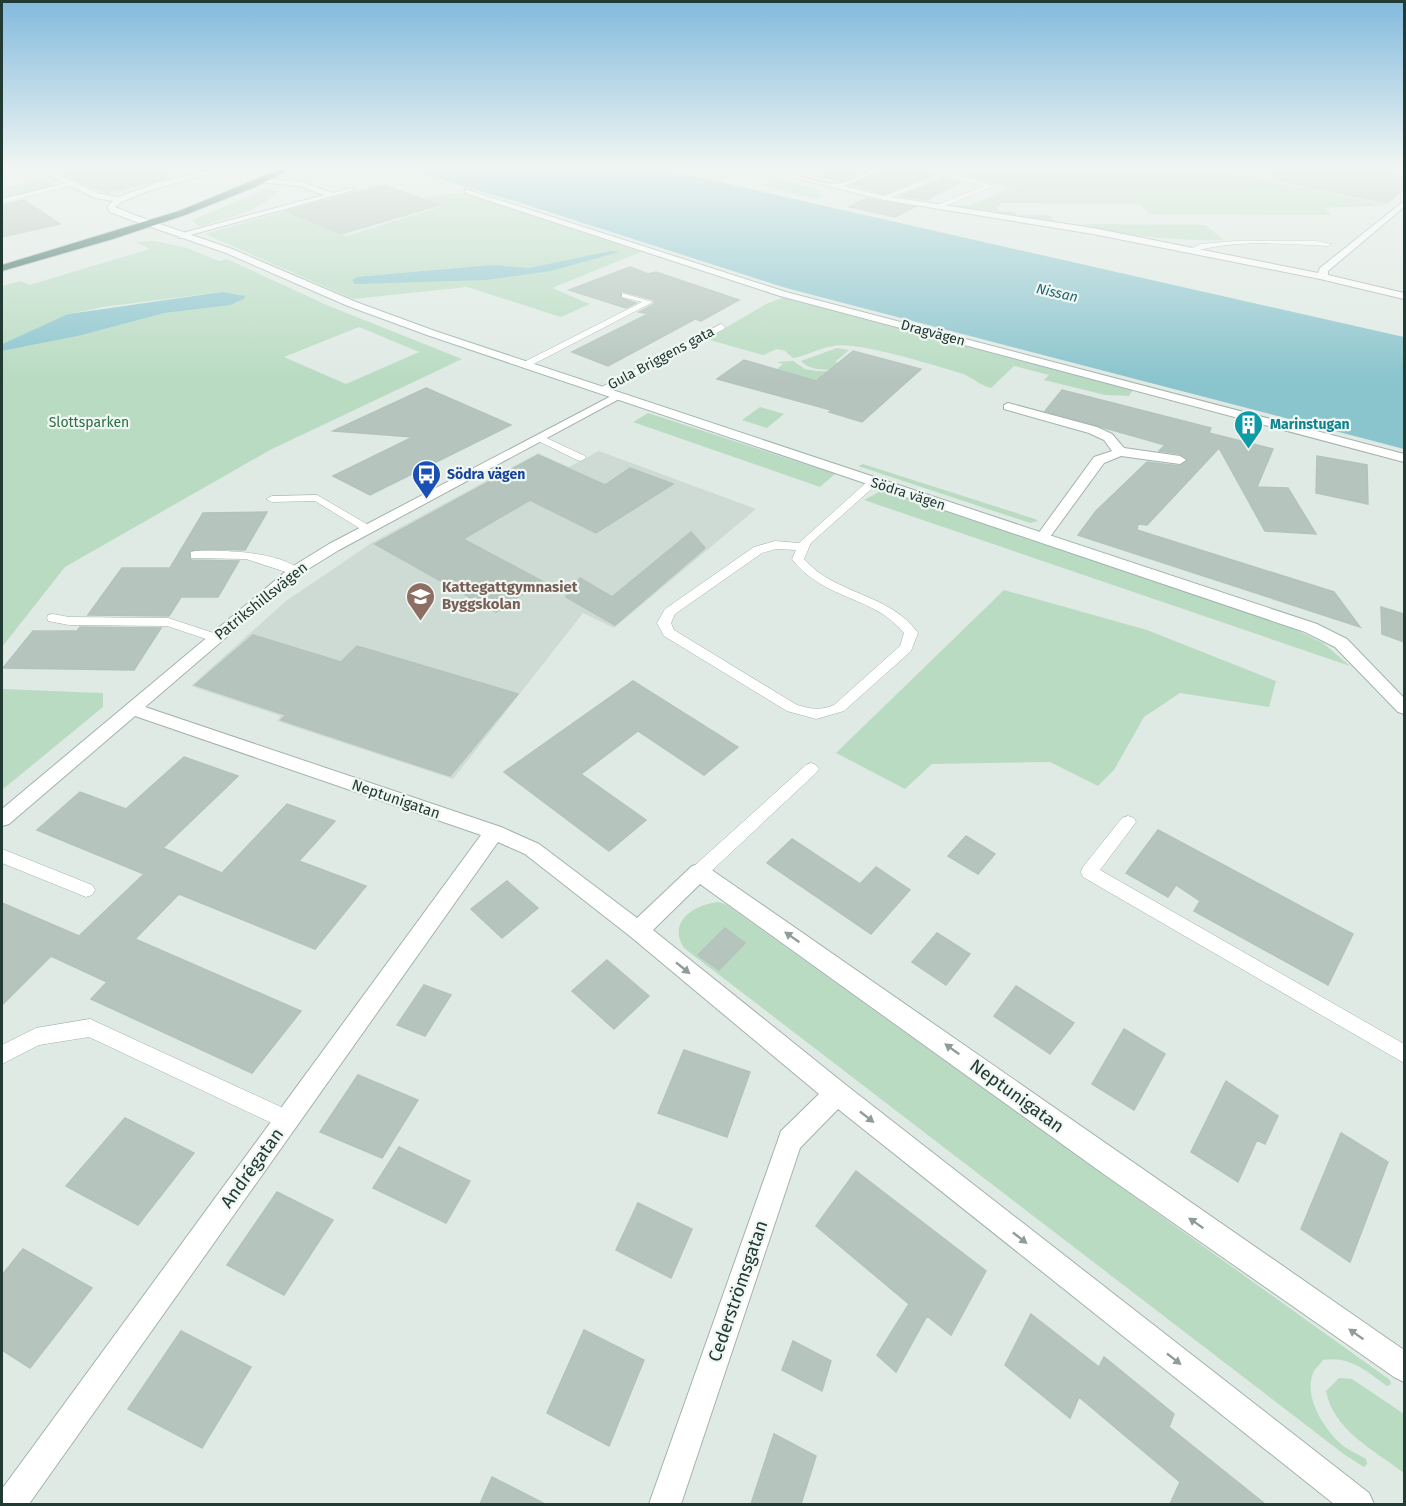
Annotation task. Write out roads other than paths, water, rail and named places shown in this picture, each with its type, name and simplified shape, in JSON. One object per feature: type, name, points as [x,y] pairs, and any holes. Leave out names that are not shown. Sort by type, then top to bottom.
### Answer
[{"type":"highway","points":[[2,259],[65,239]]},
{"type":"highway","points":[[2,268],[98,239]]},
{"type":"street","name":"Södra vägen","points":[[192,239],[229,251],[380,315],[1311,628],[1341,643],[1399,695],[1404,708]]},
{"type":"street","name":"Dragvägen","points":[[614,239],[783,294],[1404,458]]},
{"type":"street","points":[[1134,239],[1292,271],[1323,275],[1343,283],[1404,296]]},
{"type":"street","points":[[1323,275],[1323,270],[1341,260],[1364,239]]},
{"type":"street","name":"Patrikshillsvägen","points":[[2,819],[295,571],[368,529],[617,396]]},
{"type":"street","points":[[1008,407],[1093,429],[1108,437],[1120,452]]},
{"type":"street","points":[[1042,538],[1099,460],[1120,452],[1142,453],[1180,460]]},
{"type":"street","name":"Neptunigatan","points":[[132,709],[494,832],[532,849],[1358,1504]]},
{"type":"street","name":"Andrégatan","points":[[10,1504],[494,832]]},
{"type":"street","points":[[638,931],[699,872]]},
{"type":"street","name":"Neptunigatan","points":[[699,872],[1114,1166],[1404,1367]]},
{"type":"street","name":"Cederströmsgatan","points":[[665,1504],[790,1140],[837,1093]]},
{"type":"lane","points":[[1192,250],[1202,245],[1328,244]]},
{"type":"lane","points":[[525,365],[649,302],[625,295]]},
{"type":"lane","name":"Gula Briggens gata","points":[[601,390],[721,327]]},
{"type":"lane","points":[[540,438],[581,458]]},
{"type":"lane","points":[[803,547],[775,545],[758,550],[670,612],[664,623],[669,633],[792,708],[811,715],[826,715],[839,708],[906,648],[910,633],[905,623],[889,613],[813,576],[798,559],[806,541],[873,482]]},
{"type":"lane","points":[[272,499],[316,498],[368,529]]},
{"type":"lane","points":[[195,555],[236,553],[274,561],[295,571]]},
{"type":"lane","points":[[54,618],[69,621],[168,622],[215,638]]},
{"type":"lane","points":[[699,872],[811,769]]},
{"type":"lane","points":[[1128,822],[1089,872],[1404,1054]]},
{"type":"lane","points":[[2,856],[86,890]]},
{"type":"lane","points":[[2,1055],[36,1037],[90,1028],[287,1120]]},
{"type":"water","name":"Nissan","points":[[634,239],[972,239],[1404,337],[1404,449],[786,288]]},
{"type":"water","points":[[611,251],[619,252],[551,271],[486,280],[355,284],[352,280],[357,277],[492,265],[529,268]]},
{"type":"water","points":[[222,292],[245,296],[244,299],[230,305],[165,313],[78,336],[2,351],[2,344],[68,314]]},
{"type":"place","name":"Marinstugan","points":[[1249,450]]},
{"type":"place","name":"Södra vägen","points":[[426,500]]},
{"type":"place","name":"Kattegattgymnasiet Byggskolan","points":[[421,622]]},
{"type":"park label","name":"Slottsparken","points":[[89,422]]}]
